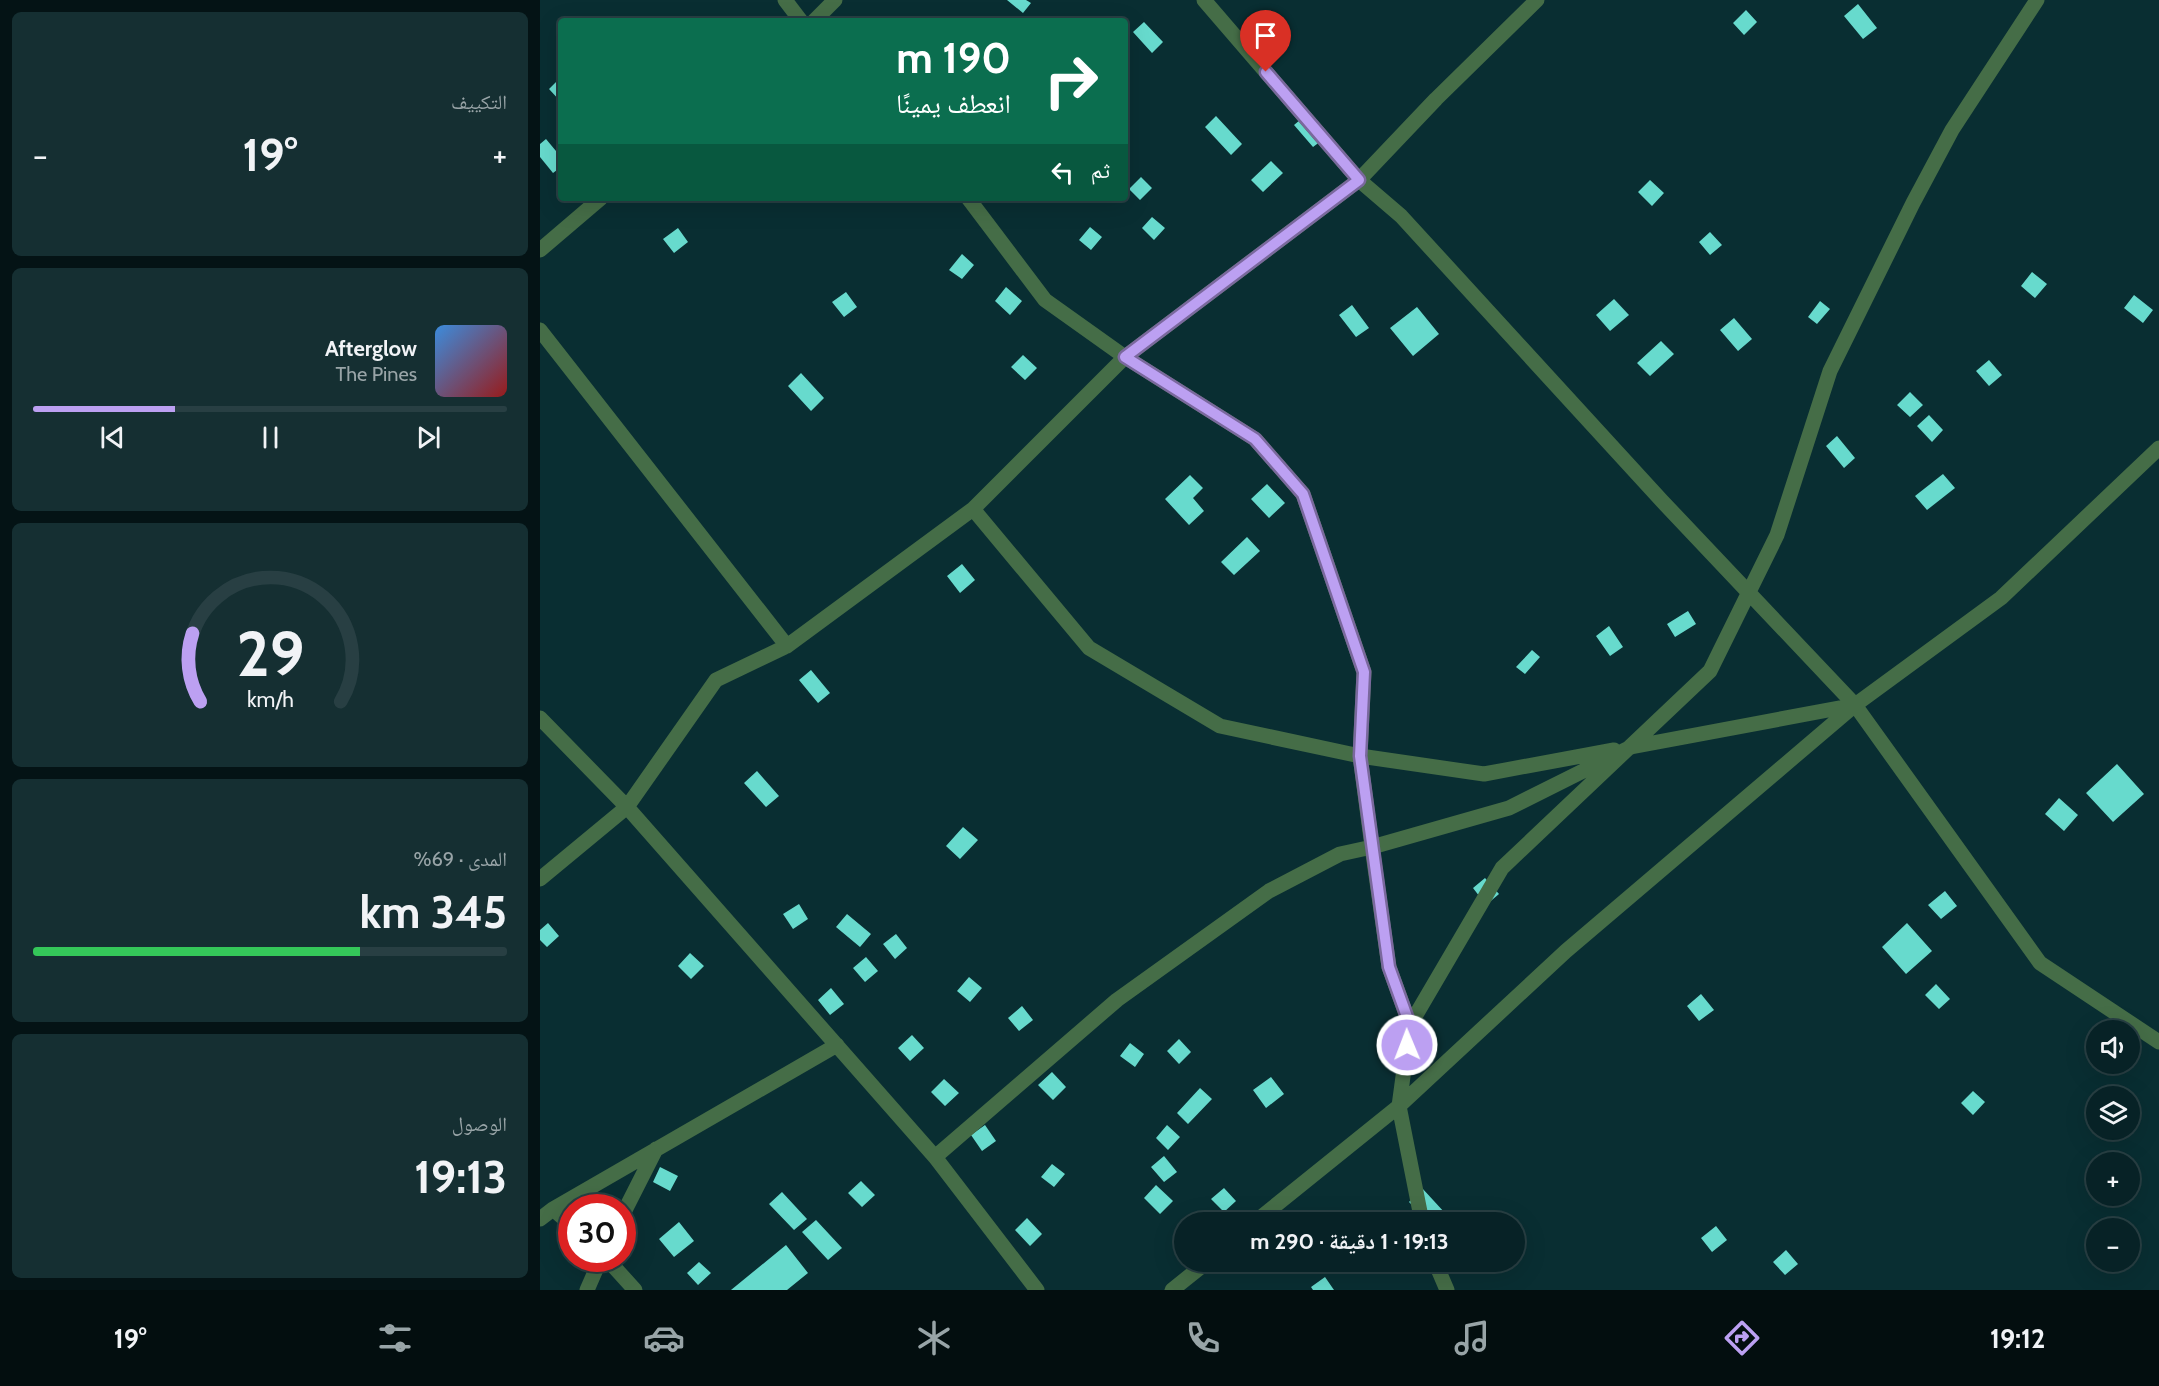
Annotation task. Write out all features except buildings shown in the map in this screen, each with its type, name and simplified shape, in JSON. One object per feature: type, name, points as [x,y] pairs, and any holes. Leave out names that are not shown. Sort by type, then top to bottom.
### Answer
[{"type":"street","points":[[785,0],[799,18]]},
{"type":"street","points":[[817,18],[835,0]]},
{"type":"street","points":[[1204,0],[1359,180],[1401,216],[1855,705],[2040,963],[2159,1042]]},
{"type":"street","points":[[540,879],[627,807],[716,680],[787,646],[973,509],[1125,357],[1359,180],[1436,99],[1537,0]]},
{"type":"street","points":[[1420,1212],[1399,1106],[1410,1025],[1502,867],[1710,671],[1777,535],[1836,361],[1913,203],[1952,130],[2037,0]]},
{"type":"street","points":[[540,250],[597,201]]},
{"type":"street","points":[[970,201],[1045,300],[1125,357],[1255,439],[1303,494],[1364,672],[1360,756],[1389,967],[1410,1025]]},
{"type":"street","points":[[540,330],[787,646]]},
{"type":"street","points":[[1268,1212],[1399,1106],[1575,943],[1855,705],[2001,598],[2159,448]]},
{"type":"street","points":[[973,509],[1089,648],[1220,726],[1360,756],[1484,774],[1855,705]]},
{"type":"street","points":[[540,718],[627,807],[935,1157],[1036,1290]]},
{"type":"street","points":[[935,1157],[1117,1000],[1260,897],[1340,854],[1509,808],[1631,747]]},
{"type":"street","points":[[540,1219],[553,1209],[656,1149],[837,1046]]},
{"type":"street","points":[[633,1194],[656,1149]]},
{"type":"street","points":[[553,1209],[558,1213]]},
{"type":"street","points":[[587,1290],[595,1272]]},
{"type":"street","points":[[618,1272],[634,1290]]},
{"type":"street","points":[[1172,1290],[1194,1272]]},
{"type":"street","points":[[1439,1272],[1447,1290]]},
{"type":"route","points":[[1266,72],[1359,180],[1125,357],[1255,439],[1303,494],[1364,672],[1360,756],[1389,967],[1410,1025],[1407,1045]]}]
